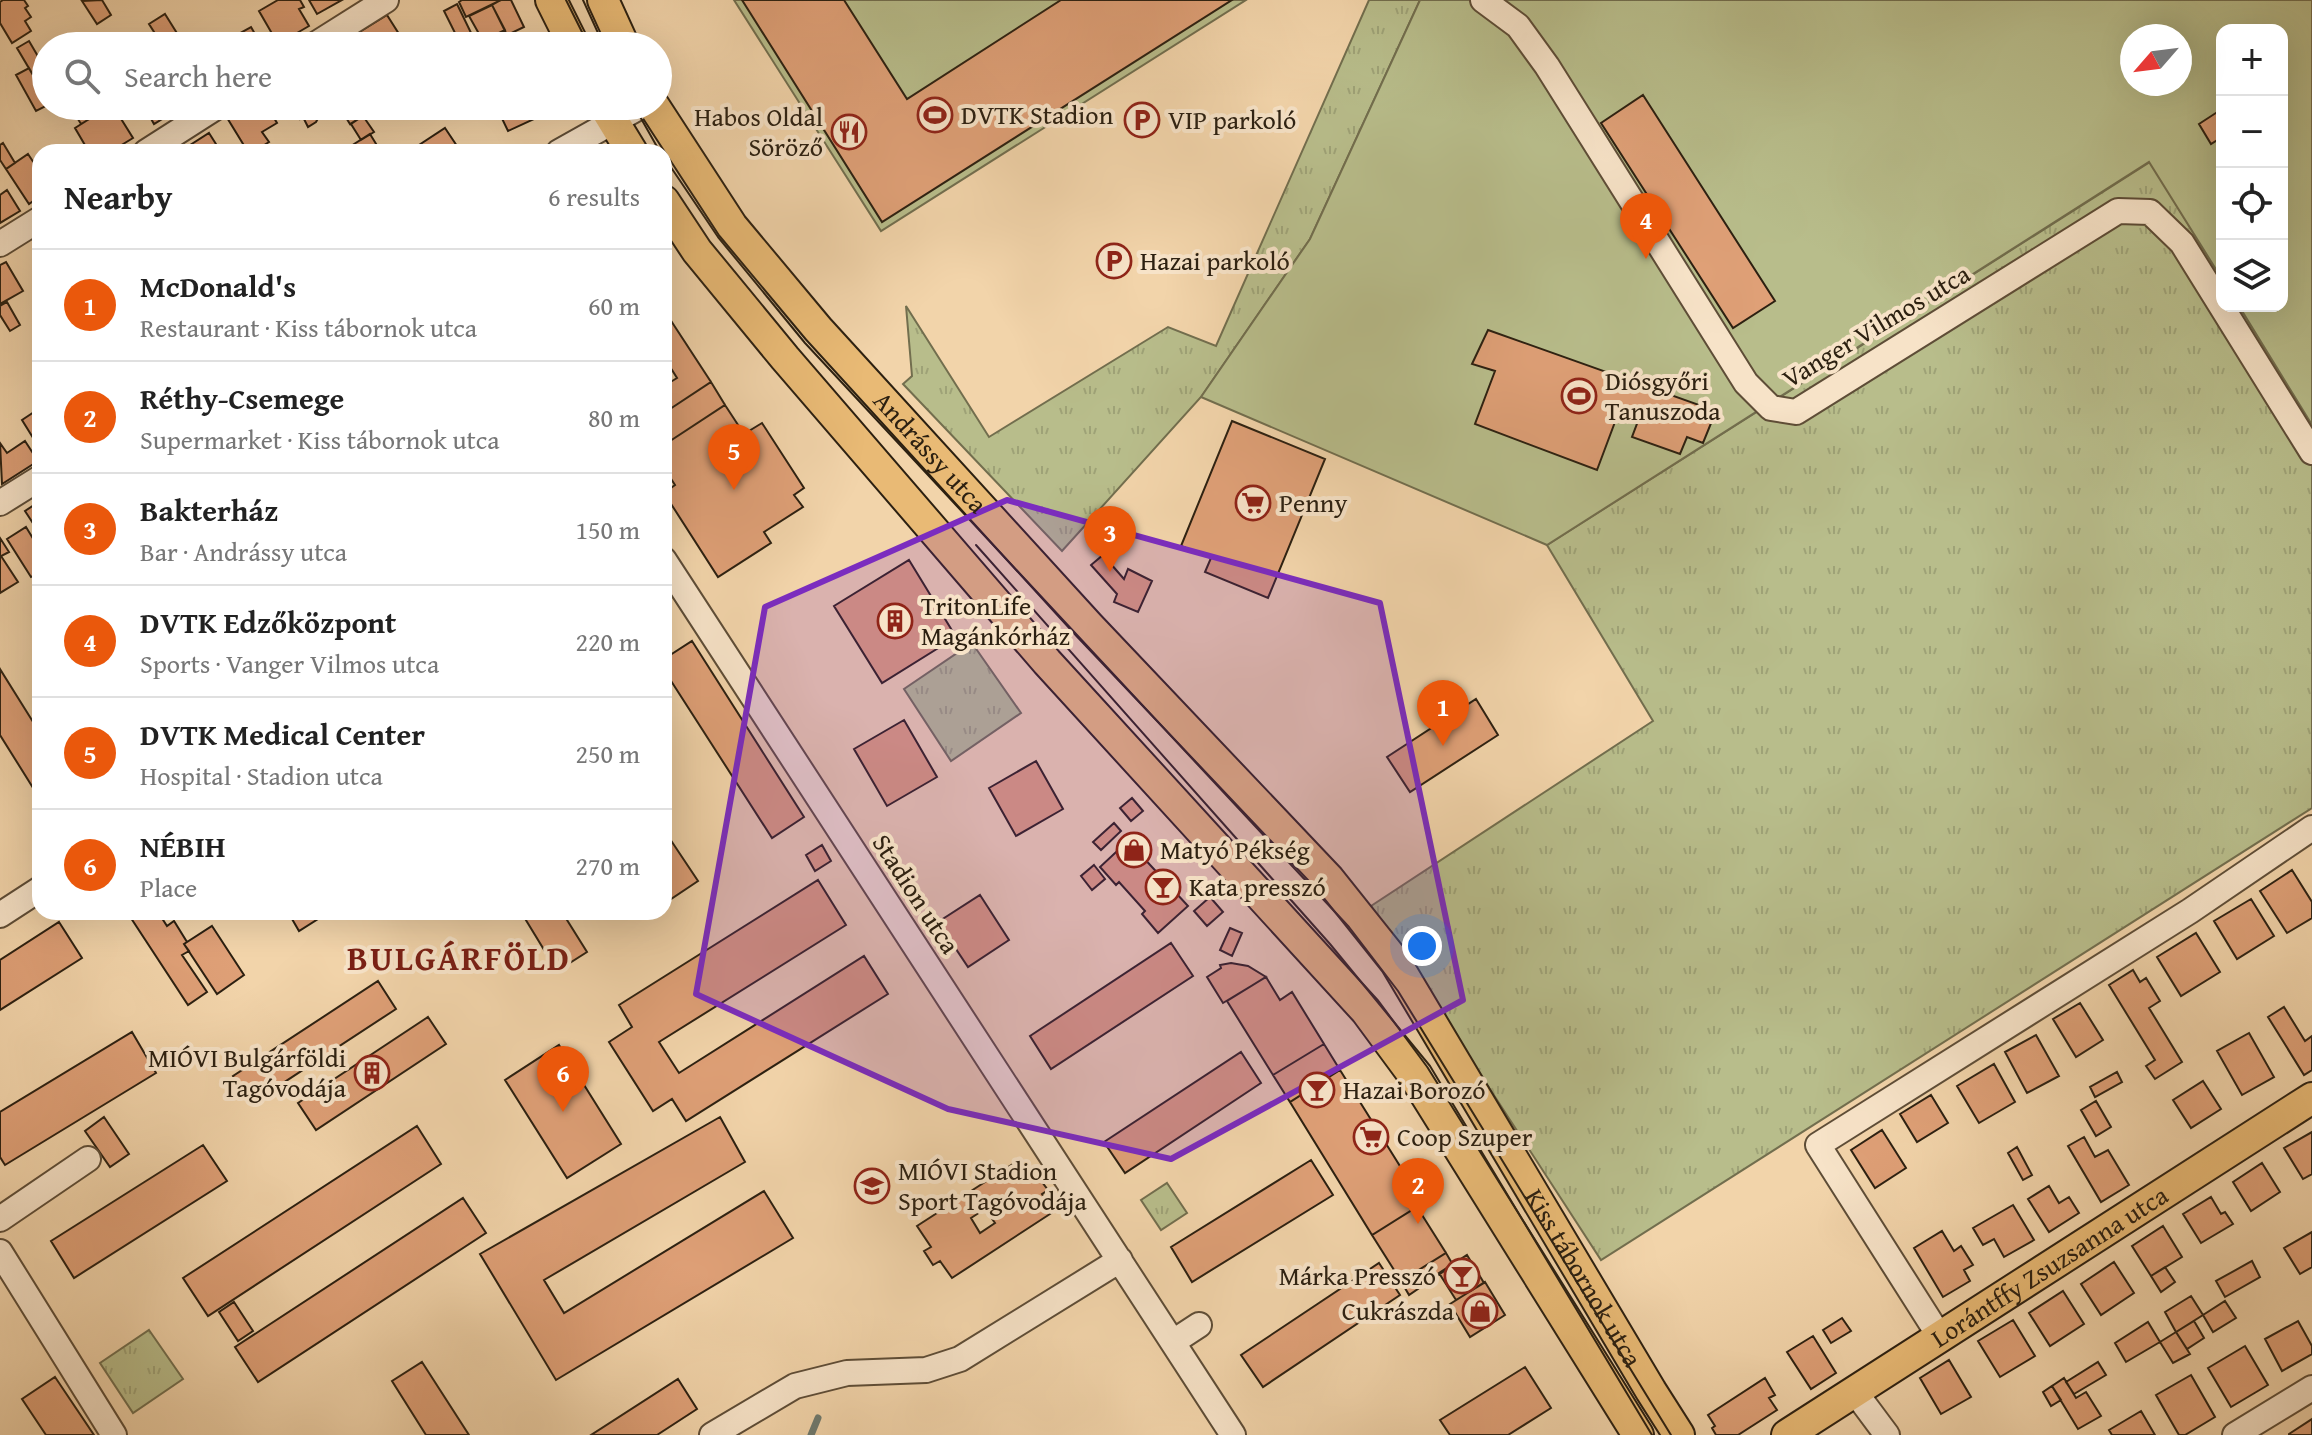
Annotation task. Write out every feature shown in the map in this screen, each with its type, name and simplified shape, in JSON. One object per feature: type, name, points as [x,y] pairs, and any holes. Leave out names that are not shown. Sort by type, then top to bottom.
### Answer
[{"type":"main road","points":[[551,0],[567,32]]},
{"type":"main road","points":[[603,0],[618,32]]},
{"type":"main road","points":[[612,120],[627,144]]},
{"type":"main road","name":"Andrássy utca","points":[[663,120],[732,226],[818,329],[1089,626],[1232,776]]},
{"type":"main road","name":"Andrássy utca","points":[[672,213],[697,251],[785,358],[1047,662],[1188,818]]},
{"type":"main road","name":"Kiss tábornok utca","points":[[1232,776],[1329,879],[1396,963],[1679,1435]]},
{"type":"main road","name":"Kiss tábornok utca","points":[[1188,818],[1366,1011],[1414,1076],[1629,1427]]},
{"type":"main road","name":"Lorántffy Zsuzsanna utca","points":[[1787,1435],[2312,1098]]},
{"type":"street","points":[[335,32],[386,0]]},
{"type":"street","name":"Vanger Vilmos utca","points":[[1483,0],[1518,26],[1547,66],[1746,383],[1771,408],[1796,412],[2118,211],[2150,212],[2182,243],[2312,452]]},
{"type":"street","points":[[159,144],[196,120]]},
{"type":"street","points":[[569,144],[599,120]]},
{"type":"street","points":[[0,244],[32,224]]},
{"type":"street","points":[[0,503],[32,483]]},
{"type":"street","name":"Stadion utca","points":[[672,572],[1233,1435]]},
{"type":"street","points":[[1940,1337],[1818,1145],[2190,911],[2312,828]]},
{"type":"street","points":[[0,915],[32,894]]},
{"type":"street","points":[[0,1219],[88,1159]]},
{"type":"street","points":[[0,1252],[114,1435]]},
{"type":"street","points":[[712,1435],[795,1386],[847,1373],[926,1370],[960,1359],[1120,1260]]},
{"type":"street","points":[[1173,1342],[1199,1325]]},
{"type":"street","points":[[2235,1435],[2312,1388]]},
{"type":"street","points":[[1855,1392],[1887,1435]]},
{"type":"highlighted area","points":[[1007,500],[1380,603],[1463,1000],[1171,1159],[948,1109],[696,994],[765,607]]},
{"type":"green space","name":"DVTK Stadion","points":[[734,0],[1246,0],[881,231]]},
{"type":"green space","points":[[1369,0],[1420,0],[1310,239],[1201,397],[1062,551],[903,384],[912,376],[906,306],[989,437],[1168,327],[1216,346]]},
{"type":"green space","points":[[1420,0],[2312,0],[2312,425],[2243,312],[2288,312],[2288,24],[2216,24],[2216,269],[2149,162],[1547,545],[1201,397],[1310,239]]},
{"type":"green space","points":[[2150,162],[2216,269],[2216,312],[2243,312],[2312,425],[2312,808],[1601,1260],[1371,906],[1653,721],[1547,545]]},
{"type":"green space","points":[[972,643],[1021,713],[951,761],[904,689]]},
{"type":"green space","points":[[1167,1183],[1187,1213],[1161,1230],[1141,1200]]},
{"type":"green space","points":[[149,1330],[183,1379],[133,1413],[100,1363]]},
{"type":"building","points":[[24,0],[31,17],[25,21],[31,31],[12,43],[0,23],[0,2]]},
{"type":"building","points":[[102,0],[111,15],[97,24],[82,1]]},
{"type":"building","points":[[278,0],[300,0],[304,7],[299,9],[309,26],[299,32],[271,32],[259,11]]},
{"type":"building","points":[[309,0],[342,0],[317,14]]},
{"type":"building","points":[[501,0],[466,17],[459,2]]},
{"type":"building","points":[[501,0],[511,0],[524,27],[506,32],[492,5]]},
{"type":"building","name":"DVTK Stadion","points":[[742,0],[844,0],[907,99],[1061,0],[1232,0],[882,222]]},
{"type":"building","points":[[457,4],[471,32],[454,32],[444,11]]},
{"type":"building","points":[[492,5],[505,30],[478,32],[469,16]]},
{"type":"building","points":[[165,14],[176,32],[154,32],[149,24]]},
{"type":"building","points":[[387,15],[398,32],[359,32]]},
{"type":"building","points":[[29,41],[32,46],[32,73],[17,48]]},
{"type":"building","points":[[29,68],[32,73],[32,104],[16,75]]},
{"type":"building","points":[[1643,95],[1775,301],[1733,328],[1601,123]]},
{"type":"building","points":[[2216,113],[2216,141],[2211,144],[2199,124]]},
{"type":"building","points":[[88,120],[122,120],[133,138],[123,144],[84,144],[75,128]]},
{"type":"building","points":[[228,120],[275,120],[277,123],[262,132],[269,142],[243,144]]},
{"type":"building","points":[[304,120],[317,120],[316,122],[308,127]]},
{"type":"building","points":[[366,120],[374,132],[361,140],[351,124]]},
{"type":"building","points":[[503,120],[532,120],[508,131]]},
{"type":"building","points":[[445,128],[456,144],[421,144]]},
{"type":"building","points":[[209,133],[216,144],[192,144]]},
{"type":"building","points":[[370,134],[376,144],[354,144]]},
{"type":"building","points":[[3,143],[15,163],[6,169],[0,160],[0,145]]},
{"type":"building","points":[[28,154],[32,160],[32,202],[29,204],[6,169]]},
{"type":"building","points":[[7,190],[20,211],[0,223],[0,195]]},
{"type":"building","points":[[6,262],[23,291],[0,304],[0,265]]},
{"type":"building","points":[[7,302],[20,325],[10,331],[0,315],[0,306]]},
{"type":"building","points":[[672,322],[711,382],[672,408],[672,381],[677,378],[672,370]]},
{"type":"building","name":"Diósgyőri Tanuszoda","points":[[1488,330],[1716,411],[1703,443],[1687,437],[1680,454],[1632,437],[1638,421],[1618,414],[1597,470],[1475,424],[1495,371],[1472,364]]},
{"type":"building","points":[[711,382],[725,405],[672,440],[672,408]]},
{"type":"building","points":[[725,405],[744,434],[762,423],[804,488],[794,495],[803,507],[764,532],[771,543],[718,577],[672,505],[672,487],[675,485],[672,480],[672,440]]},
{"type":"building","points":[[32,413],[32,436],[22,420]]},
{"type":"building","name":"Penny","points":[[1232,421],[1325,459],[1268,598],[1205,572],[1211,558],[1181,546]]},
{"type":"building","points":[[25,441],[32,452],[32,465],[2,484],[0,443],[7,453]]},
{"type":"building","points":[[32,506],[32,522],[25,511]]},
{"type":"building","points":[[26,527],[32,537],[32,576],[31,577],[7,539]]},
{"type":"building","points":[[0,538],[9,552],[1,556],[18,582],[0,593]]},
{"type":"building","points":[[1103,555],[1124,579],[1128,569],[1152,581],[1138,612],[1114,602],[1117,594],[1091,565]]},
{"type":"building","name":"TritonLife Magánkórház","points":[[909,560],[956,637],[882,683],[834,606]]},
{"type":"building","points":[[692,641],[804,817],[772,838],[672,682],[672,654]]},
{"type":"building","points":[[0,669],[32,720],[32,786],[0,735]]},
{"type":"building","points":[[1476,699],[1498,735],[1410,792],[1387,757]]},
{"type":"building","points":[[904,720],[937,777],[887,806],[854,749]]},
{"type":"building","points":[[1036,761],[1063,809],[1016,836],[989,788]]},
{"type":"building","points":[[1132,798],[1143,811],[1131,821],[1120,808]]},
{"type":"building","points":[[1114,823],[1121,831],[1101,850],[1093,842]]},
{"type":"building","points":[[1128,841],[1188,906],[1158,933],[1142,914],[1145,911],[1119,882],[1116,885],[1100,867]]},
{"type":"building","points":[[672,842],[698,881],[672,898]]},
{"type":"building","points":[[822,845],[831,861],[815,871],[806,855]]},
{"type":"building","points":[[1094,865],[1105,879],[1092,890],[1081,876]]},
{"type":"building","points":[[2292,870],[2312,902],[2312,918],[2287,933],[2260,891]]},
{"type":"building","points":[[818,880],[846,925],[659,1042],[679,1073],[864,956],[888,994],[686,1121],[672,1099],[653,1111],[609,1042],[632,1027],[619,1005]]},
{"type":"building","points":[[980,895],[1009,940],[968,967],[938,922]]},
{"type":"building","points":[[1210,897],[1223,912],[1207,926],[1194,911]]},
{"type":"building","points":[[2251,899],[2274,936],[2237,959],[2214,921]]},
{"type":"building","points":[[132,920],[163,920],[167,926],[174,921],[187,942],[184,944],[189,951],[182,955],[207,992],[188,1005]]},
{"type":"building","points":[[293,920],[316,920],[299,931]]},
{"type":"building","points":[[526,920],[567,920],[587,952],[557,971]]},
{"type":"building","points":[[59,922],[82,958],[0,1010],[0,960]]},
{"type":"building","points":[[212,926],[244,975],[217,994],[184,944]]},
{"type":"building","points":[[1230,928],[1242,933],[1232,956],[1220,950]]},
{"type":"building","points":[[2196,933],[2220,972],[2181,996],[2157,957]]},
{"type":"building","points":[[1171,943],[1193,976],[1051,1069],[1030,1036]]},
{"type":"building","points":[[1220,965],[1248,966],[1266,977],[1223,1003],[1207,977],[1221,968]]},
{"type":"building","points":[[2133,970],[2140,982],[2146,978],[2160,1001],[2149,1008],[2182,1062],[2155,1079],[2146,1066],[2155,1060],[2109,985]]},
{"type":"building","points":[[1266,977],[1280,1000],[1292,992],[1324,1044],[1273,1075],[1227,1001]]},
{"type":"building","points":[[378,981],[396,1009],[251,1104],[233,1076]]},
{"type":"building","points":[[2080,1003],[2103,1040],[2076,1057],[2053,1019]]},
{"type":"building","points":[[2284,1007],[2305,1041],[2312,1036],[2312,1070],[2304,1075],[2268,1017]]},
{"type":"building","name":"MIÓVI Bulgárföldi Tagóvodája","points":[[428,1017],[446,1044],[316,1130],[298,1103]]},
{"type":"building","points":[[132,1032],[156,1073],[5,1165],[0,1157],[0,1112]]},
{"type":"building","points":[[2249,1033],[2274,1077],[2242,1095],[2217,1051]]},
{"type":"building","points":[[2036,1035],[2059,1076],[2027,1093],[2005,1052]]},
{"type":"building","points":[[1324,1044],[1340,1070],[1290,1102],[1273,1075]]},
{"type":"building","points":[[559,1045],[621,1144],[567,1178],[505,1080]]},
{"type":"building","points":[[1241,1052],[1261,1083],[1125,1173],[1104,1142]]},
{"type":"building","points":[[1994,1064],[2015,1102],[1979,1123],[1957,1086]]},
{"type":"building","points":[[1340,1070],[1423,1203],[1372,1235],[1290,1102]]},
{"type":"building","points":[[2117,1072],[2122,1082],[2095,1097],[2090,1087]]},
{"type":"building","points":[[2203,1081],[2221,1109],[2191,1128],[2173,1100]]},
{"type":"building","points":[[1931,1095],[1948,1123],[1917,1142],[1900,1114]]},
{"type":"building","points":[[2096,1101],[2111,1127],[2096,1136],[2081,1110]]},
{"type":"building","points":[[104,1117],[129,1154],[110,1167],[85,1131]]},
{"type":"building","points":[[720,1117],[745,1162],[544,1280],[564,1313],[764,1191],[793,1238],[556,1380],[480,1254]]},
{"type":"building","points":[[417,1126],[441,1164],[208,1316],[183,1278]]},
{"type":"building","points":[[1882,1130],[1906,1168],[1875,1188],[1851,1150]]},
{"type":"building","points":[[2312,1132],[2312,1174],[2303,1179],[2284,1148]]},
{"type":"building","points":[[2084,1137],[2095,1157],[2108,1150],[2129,1185],[2101,1202],[2068,1146]]},
{"type":"building","points":[[203,1145],[227,1181],[74,1278],[51,1241]]},
{"type":"building","points":[[2017,1147],[2032,1175],[2023,1180],[2008,1153]]},
{"type":"building","points":[[1019,1160],[1030,1177],[1037,1173],[1048,1190],[1042,1194],[1053,1212],[952,1278],[940,1261],[933,1265],[924,1251],[931,1247],[917,1226]],"holes":[[[985,1209],[995,1223],[980,1233],[971,1218]]]},
{"type":"building","points":[[1311,1160],[1333,1195],[1192,1282],[1171,1247]]},
{"type":"building","points":[[2262,1163],[2280,1192],[2251,1211],[2233,1182]]},
{"type":"building","points":[[2049,1186],[2059,1203],[2069,1197],[2079,1213],[2049,1232],[2028,1199]]},
{"type":"building","points":[[2211,1197],[2221,1214],[2225,1212],[2233,1224],[2201,1243],[2183,1214]]},
{"type":"building","points":[[463,1198],[486,1233],[258,1382],[235,1347]]},
{"type":"building","points":[[2013,1205],[2034,1240],[2004,1257],[1994,1239],[1983,1245],[1973,1228]]},
{"type":"building","points":[[1417,1207],[1446,1253],[1401,1281],[1372,1235]]},
{"type":"building","points":[[2163,1226],[2182,1257],[2151,1276],[2132,1246]]},
{"type":"building","points":[[1942,1231],[1954,1251],[1961,1246],[1973,1265],[1964,1270],[1970,1281],[1943,1297],[1914,1248]]},
{"type":"building","points":[[2312,1232],[2312,1267],[2300,1274],[2284,1248]]},
{"type":"building","points":[[1446,1253],[1453,1265],[1409,1295],[1401,1281]]},
{"type":"building","points":[[1467,1255],[1484,1283],[1456,1300],[1439,1273]]},
{"type":"building","points":[[2252,1261],[2260,1277],[2225,1297],[2216,1281]]},
{"type":"building","points":[[2114,1262],[2134,1293],[2101,1315],[2081,1284]]},
{"type":"building","points":[[1379,1263],[1400,1295],[1263,1387],[1241,1355]]},
{"type":"building","points":[[2165,1267],[2175,1282],[2161,1292],[2151,1276]]},
{"type":"building","points":[[1485,1282],[1505,1315],[1470,1337],[1450,1304]]},
{"type":"building","points":[[2063,1291],[2084,1324],[2050,1346],[2029,1313]]},
{"type":"building","points":[[2191,1296],[2203,1315],[2176,1332],[2165,1312]]},
{"type":"building","points":[[2225,1301],[2236,1318],[2213,1332],[2203,1315]]},
{"type":"building","points":[[234,1302],[253,1331],[238,1341],[219,1312]]},
{"type":"building","points":[[1842,1318],[1851,1331],[1831,1343],[1823,1330]]},
{"type":"building","points":[[2013,1320],[2035,1356],[2000,1377],[1978,1341]]},
{"type":"building","points":[[2194,1321],[2204,1338],[2187,1349],[2176,1332]]},
{"type":"building","points":[[2298,1321],[2312,1346],[2312,1354],[2282,1371],[2265,1339]]},
{"type":"building","points":[[2148,1322],[2160,1342],[2126,1362],[2115,1343]]},
{"type":"building","points":[[2176,1332],[2190,1354],[2173,1363],[2160,1342]]},
{"type":"building","points":[[1813,1336],[1836,1373],[1811,1389],[1787,1352]]},
{"type":"building","points":[[2245,1346],[2268,1385],[2231,1407],[2208,1368]]},
{"type":"building","points":[[1949,1360],[1971,1397],[1941,1414],[1920,1378]]},
{"type":"building","points":[[422,1362],[469,1435],[426,1435],[392,1381]]},
{"type":"building","points":[[2098,1362],[2106,1375],[2074,1394],[2066,1382]]},
{"type":"building","points":[[1525,1367],[1551,1408],[1508,1435],[1450,1435],[1440,1420]]},
{"type":"building","points":[[2191,1375],[2215,1417],[2185,1435],[2179,1435],[2156,1395]]},
{"type":"building","points":[[55,1377],[94,1435],[46,1435],[22,1399]]},
{"type":"building","points":[[1765,1378],[1775,1395],[1769,1398],[1777,1410],[1738,1435],[1716,1435],[1712,1428],[1715,1426],[1708,1415]]},
{"type":"building","points":[[2064,1378],[2076,1398],[2086,1392],[2101,1416],[2078,1429],[2052,1386]]},
{"type":"building","points":[[678,1379],[697,1409],[657,1435],[591,1435]]},
{"type":"building","points":[[2052,1386],[2061,1400],[2051,1406],[2043,1392]]},
{"type":"building","points":[[2141,1411],[2155,1435],[2112,1435],[2109,1430]]},
{"type":"building","points":[[2312,1419],[2312,1435],[2289,1435],[2289,1434]]},
{"type":"waterway","points":[[811,1435],[818,1418]]},
{"type":"tram line","points":[[566,0],[582,32]]},
{"type":"tram line","points":[[583,0],[598,32]]},
{"type":"tram line","points":[[642,120],[655,144]]},
{"type":"tram line","points":[[672,169],[718,237],[805,343],[1349,927],[1398,991],[1671,1435]]},
{"type":"tram line","points":[[976,545],[1330,944],[1430,1066],[1652,1435]]},
{"type":"place","name":"DVTK Stadion","points":[[935,115]]},
{"type":"place","name":"VIP parkoló","points":[[1142,120]]},
{"type":"place","name":"Habos Oldal Söröző","points":[[849,132]]},
{"type":"place","name":"DVTK Edzőközpont","points":[[1646,259]]},
{"type":"place","name":"Hazai parkoló","points":[[1114,261]]},
{"type":"place","name":"Diósgyőri Tanuszoda","points":[[1579,396]]},
{"type":"place","name":"DVTK Medical Center","points":[[734,490]]},
{"type":"place","name":"Penny","points":[[1253,503]]},
{"type":"place","name":"Bakterház","points":[[1110,572]]},
{"type":"place","name":"TritonLife Magánkórház","points":[[895,621]]},
{"type":"place","name":"McDonald's","points":[[1443,746]]},
{"type":"place","name":"Matyó Pékség","points":[[1134,850]]},
{"type":"place","name":"Kata presszó","points":[[1163,887]]},
{"type":"place","name":"MIÓVI Bulgárföldi Tagóvodája","points":[[372,1073]]},
{"type":"place","name":"Hazai Borozó","points":[[1317,1090]]},
{"type":"place","name":"NÉBIH","points":[[563,1112]]},
{"type":"place","name":"Coop Szuper","points":[[1371,1137]]},
{"type":"place","name":"MIÓVI Stadion Sport Tagóvodája","points":[[872,1186]]},
{"type":"place","name":"Réthy-Csemege","points":[[1418,1224]]},
{"type":"place","name":"Márka Presszó","points":[[1462,1276]]},
{"type":"place","name":"Cukrászda","points":[[1480,1311]]},
{"type":"district","name":"BULGÁRFÖLD","points":[[459,958]]}]
